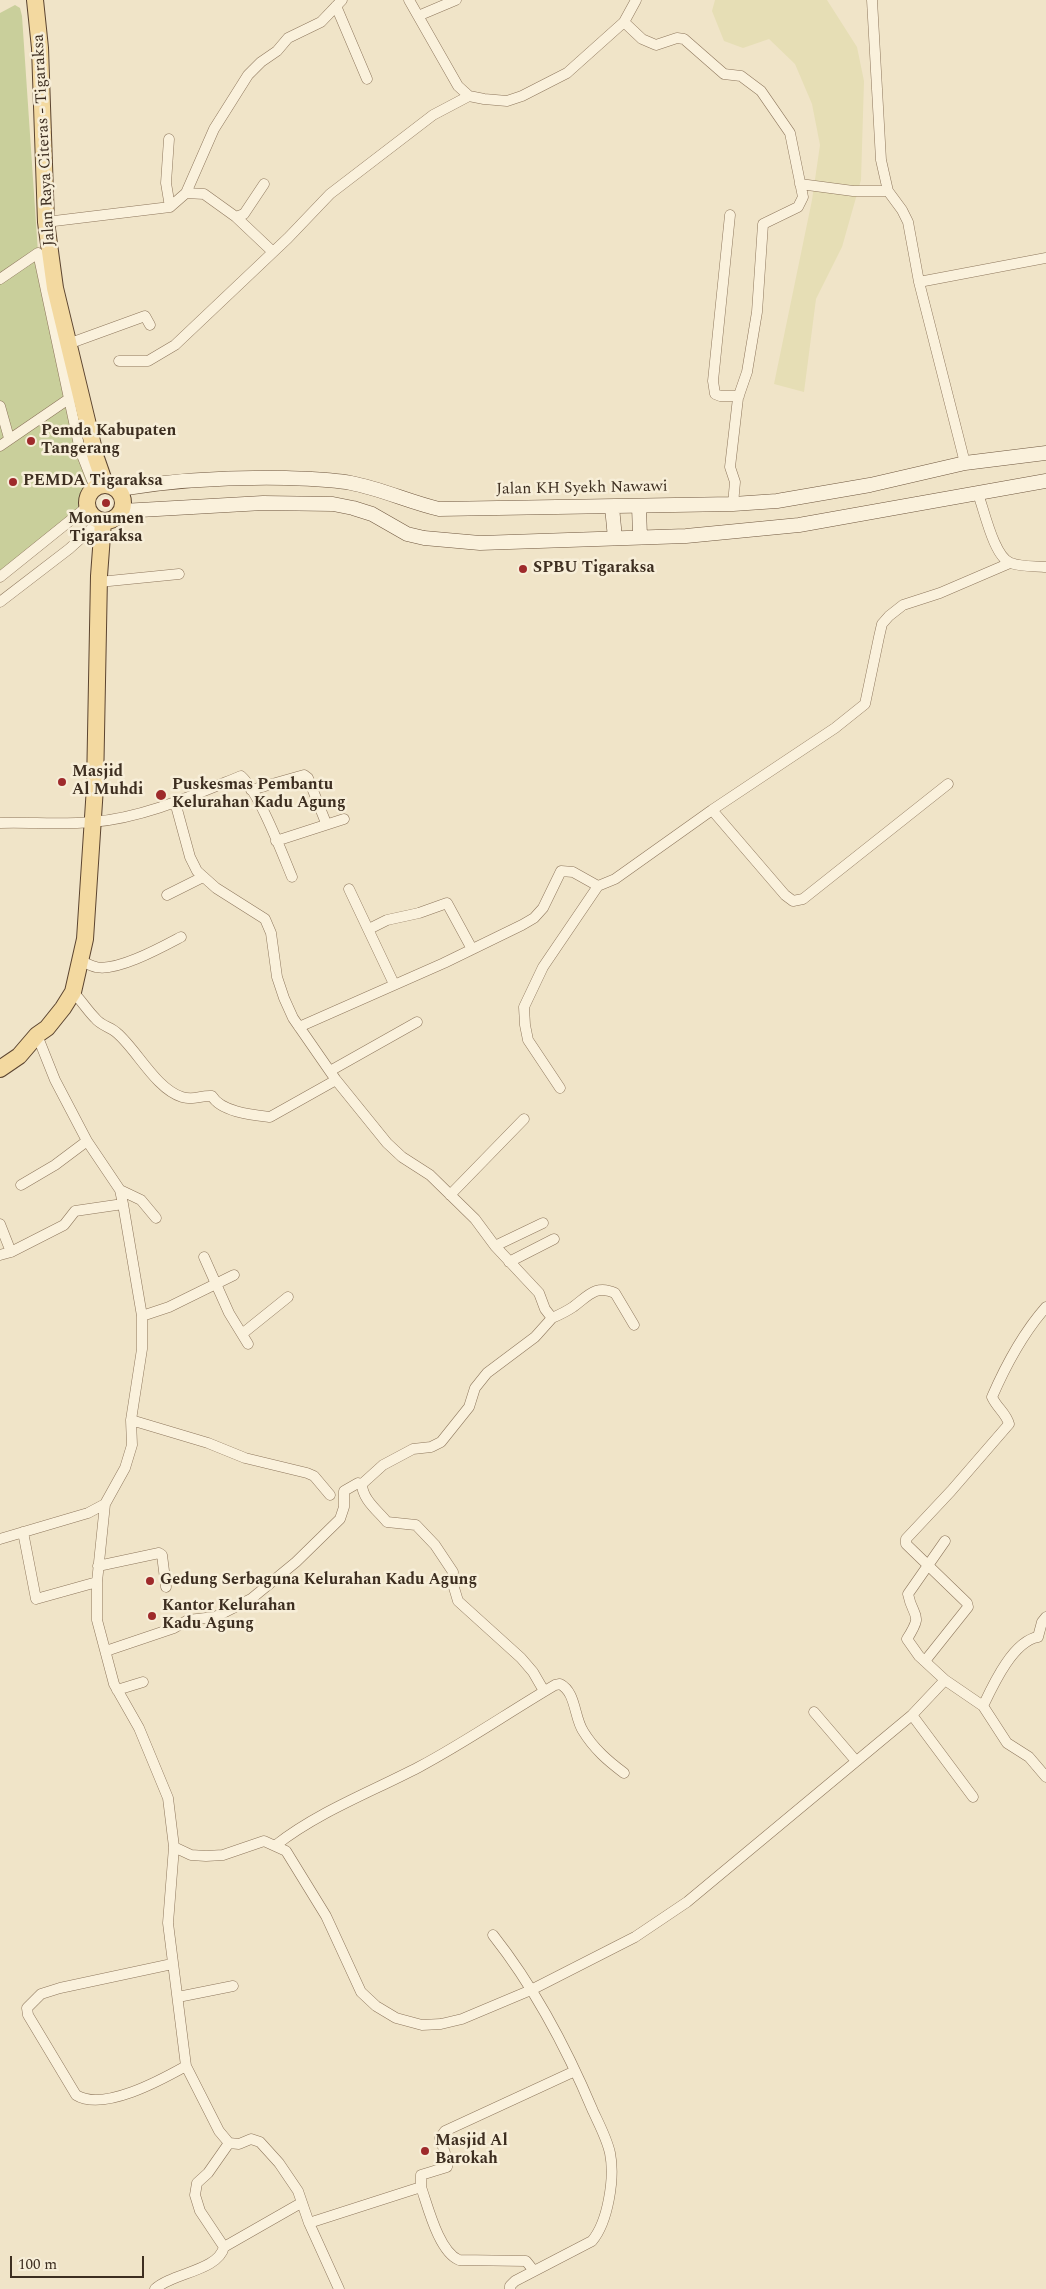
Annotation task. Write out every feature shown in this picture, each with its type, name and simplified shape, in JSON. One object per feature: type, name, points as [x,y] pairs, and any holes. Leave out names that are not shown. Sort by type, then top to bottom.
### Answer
[{"type":"main road","name":"Jalan Raya Citeras - Tigaraksa","points":[[35,0],[40,48],[46,222],[55,288],[96,458],[107,487]]},
{"type":"main road","name":"Jalan KH Syekh Nawawi","points":[[107,487],[177,480],[246,477],[318,479],[350,483],[385,491],[420,505],[439,510],[733,504],[776,501],[870,485],[965,463],[1046,453]]},
{"type":"main road","points":[[122,511],[263,503],[333,504],[372,514],[407,534],[440,541],[478,543],[686,536],[798,525],[1046,481]]},
{"type":"main road","points":[[107,487],[123,499],[122,511],[118,518],[101,522],[92,516],[87,508],[87,500],[107,487]]},
{"type":"main road","points":[[639,506],[640,537]]},
{"type":"main road","points":[[612,507],[615,538]]},
{"type":"main road","points":[[0,1069],[19,1056],[38,1035],[48,1028],[73,992],[81,961],[85,939],[92,822],[101,522]]},
{"type":"street","points":[[409,0],[458,86],[469,96],[498,101],[508,101],[522,96],[567,73],[624,22],[636,0]]},
{"type":"street","points":[[418,16],[456,0]]},
{"type":"street","points":[[872,0],[881,160],[888,191],[908,222],[919,282],[965,463]]},
{"type":"street","points":[[46,222],[129,211],[160,210],[170,207],[186,193],[214,129],[248,75],[261,62],[278,51],[288,38],[321,22],[339,3],[367,79]]},
{"type":"street","points":[[624,22],[642,39],[656,45],[677,38],[684,40],[724,74],[741,76],[761,91],[790,133],[803,197],[798,207],[763,224],[757,312],[747,372],[739,396],[730,467],[735,482],[733,504]]},
{"type":"street","points":[[119,361],[148,361],[175,345],[273,252],[330,194],[433,115],[469,96]]},
{"type":"street","points":[[169,139],[166,182],[170,207]]},
{"type":"street","points":[[236,218],[244,214],[264,184]]},
{"type":"street","points":[[800,184],[854,191],[888,191]]},
{"type":"street","points":[[186,193],[204,194],[236,218],[273,252]]},
{"type":"street","points":[[730,215],[713,381],[715,394],[720,396],[739,396]]},
{"type":"street","points":[[0,279],[38,252],[80,450],[107,487]]},
{"type":"street","points":[[919,282],[1046,258]]},
{"type":"street","points":[[68,344],[145,316],[150,325]]},
{"type":"street","points":[[0,446],[9,438],[70,398]]},
{"type":"street","points":[[0,406],[9,438]]},
{"type":"street","points":[[978,494],[991,534],[1000,553],[1010,563]]},
{"type":"street","points":[[0,577],[87,508]]},
{"type":"street","points":[[0,602],[101,522]]},
{"type":"street","points":[[560,1088],[528,1040],[524,1007],[543,967],[598,886],[615,879],[712,810],[835,728],[865,704],[880,630],[889,616],[903,605],[940,593],[1010,563],[1046,566]]},
{"type":"street","points":[[99,582],[179,574]]},
{"type":"street","points":[[251,790],[300,774],[304,775],[308,778],[326,823]]},
{"type":"street","points":[[0,823],[92,822],[122,817],[175,802],[242,776],[248,782],[292,877]]},
{"type":"street","points":[[712,810],[784,895],[793,901],[803,899],[948,784]]},
{"type":"street","points":[[175,802],[190,857],[202,877],[265,919],[270,932],[281,991],[299,1027],[333,1076],[387,1143],[402,1157],[430,1175],[475,1219],[495,1246],[538,1293],[545,1309],[552,1318]]},
{"type":"street","points":[[276,840],[344,819]]},
{"type":"street","points":[[299,1027],[472,950],[534,918],[543,908],[561,871],[573,872],[598,886]]},
{"type":"street","points":[[166,896],[202,877]]},
{"type":"street","points":[[349,889],[394,984]]},
{"type":"street","points":[[369,929],[387,920],[419,913],[447,903],[472,950]]},
{"type":"street","points":[[81,961],[95,967],[114,965],[146,955],[181,937]]},
{"type":"street","points":[[73,992],[94,1018],[117,1032],[147,1068],[172,1092],[195,1100],[206,1095],[212,1096],[215,1102],[239,1111],[270,1117],[417,1022]]},
{"type":"street","points":[[38,1035],[55,1080],[87,1141],[120,1190],[142,1316],[142,1349],[131,1420],[132,1445],[124,1468],[105,1504],[96,1582],[98,1620],[106,1650],[106,1659],[117,1690],[139,1728],[168,1798],[174,1847],[168,1923],[186,2066],[219,2131],[230,2143],[240,2144],[251,2139],[260,2142],[279,2163],[298,2191],[309,2223],[339,2289]]},
{"type":"street","points":[[450,1195],[524,1119]]},
{"type":"street","points":[[21,1185],[55,1165],[87,1141]]},
{"type":"street","points":[[120,1190],[141,1200],[156,1218]]},
{"type":"street","points":[[0,1255],[12,1252],[64,1225],[75,1211],[123,1204]]},
{"type":"street","points":[[495,1246],[543,1222]]},
{"type":"street","points":[[0,1224],[12,1252]]},
{"type":"street","points":[[509,1262],[554,1239]]},
{"type":"street","points":[[204,1257],[229,1313],[248,1344]]},
{"type":"street","points":[[142,1316],[169,1307],[234,1275]]},
{"type":"street","points":[[106,1650],[174,1628],[188,1620],[215,1617],[251,1599],[296,1562],[340,1519],[344,1507],[344,1491],[358,1483],[362,1484],[383,1466],[413,1449],[430,1447],[441,1442],[469,1407],[475,1388],[488,1373],[536,1337],[552,1318],[572,1308],[591,1292],[600,1289],[615,1293],[634,1325]]},
{"type":"street","points":[[242,1334],[288,1297]]},
{"type":"street","points":[[925,1661],[968,1607],[968,1603],[926,1565],[906,1544],[906,1539],[951,1492],[1009,1424],[1006,1416],[992,1398],[1001,1378],[1038,1316],[1046,1307]]},
{"type":"street","points":[[131,1420],[208,1443],[245,1458],[307,1472],[314,1476],[330,1495]]},
{"type":"street","points":[[362,1484],[362,1491],[371,1505],[388,1522],[416,1525],[435,1545],[453,1572],[452,1581],[458,1601],[521,1658],[533,1672],[544,1691]]},
{"type":"street","points":[[0,1540],[88,1513],[105,1504]]},
{"type":"street","points":[[23,1532],[36,1599],[96,1582]]},
{"type":"street","points":[[945,1541],[926,1565],[908,1594],[910,1604],[918,1618],[917,1624],[908,1638],[910,1645],[945,1680],[984,1706],[1007,1742],[1029,1757],[1046,1777]]},
{"type":"street","points":[[98,1566],[159,1553],[162,1555],[166,1587]]},
{"type":"street","points":[[984,1706],[1009,1660],[1023,1643],[1042,1640],[1042,1622],[1046,1617]]},
{"type":"street","points":[[174,1847],[191,1856],[223,1855],[259,1842],[276,1845],[286,1851],[316,1899],[344,1952],[361,1992],[386,2013],[408,2023],[441,2024],[462,2019],[531,1990],[635,1937],[687,1902],[912,1715],[945,1680]]},
{"type":"street","points":[[117,1690],[143,1682]]},
{"type":"street","points":[[276,1845],[289,1835],[363,1793],[417,1768],[469,1739],[555,1685],[565,1687],[572,1698],[577,1720],[589,1740],[607,1761],[624,1773]]},
{"type":"street","points":[[814,1712],[856,1761]]},
{"type":"street","points":[[912,1715],[973,1797]]},
{"type":"street","points":[[492,1935],[514,1962],[575,2071],[609,2151],[612,2167],[605,2220],[601,2230],[592,2241],[515,2281],[510,2286],[510,2289]]},
{"type":"street","points":[[172,1964],[60,1988],[41,1994],[28,2008],[28,2015],[76,2095],[84,2100],[103,2099],[154,2084],[186,2066]]},
{"type":"street","points":[[178,1997],[234,1986]]},
{"type":"street","points":[[534,2271],[526,2261],[459,2260],[453,2258],[446,2251],[441,2239],[421,2187],[421,2175],[445,2169],[447,2166],[448,2162],[440,2138],[445,2130],[575,2071]]},
{"type":"street","points":[[224,2248],[200,2211],[195,2195],[197,2183],[208,2173],[230,2143]]},
{"type":"street","points":[[309,2223],[421,2187]]},
{"type":"street","points":[[155,2289],[172,2278],[217,2260],[224,2248],[301,2203]]},
{"type":"shaded area","points":[[715,0],[827,0],[857,47],[864,81],[861,180],[842,247],[816,299],[804,392],[774,384],[812,200],[820,145],[812,104],[795,64],[769,39],[743,48],[724,41],[712,11]]},
{"type":"green space","points":[[15,5],[20,8],[22,16],[38,253],[70,398],[95,488],[87,500],[87,507],[0,577],[0,13]]},
{"type":"place","name":"Pemda Kabupaten Tangerang","points":[[31,441]]},
{"type":"place","name":"PEMDA Tigaraksa","points":[[13,482]]},
{"type":"place","name":"Monumen Tigaraksa","points":[[106,503]]},
{"type":"place","name":"SPBU Tigaraksa","points":[[523,569]]},
{"type":"place","name":"Masjid Al Muhdi","points":[[62,782]]},
{"type":"place","name":"Puskesmas Pembantu Kelurahan Kadu Agung","points":[[161,795]]},
{"type":"place","name":"Gedung Serbaguna Kelurahan Kadu Agung","points":[[150,1581]]},
{"type":"place","name":"Kantor Kelurahan Kadu Agung","points":[[152,1616]]},
{"type":"place","name":"Masjid Al Barokah","points":[[425,2151]]}]
